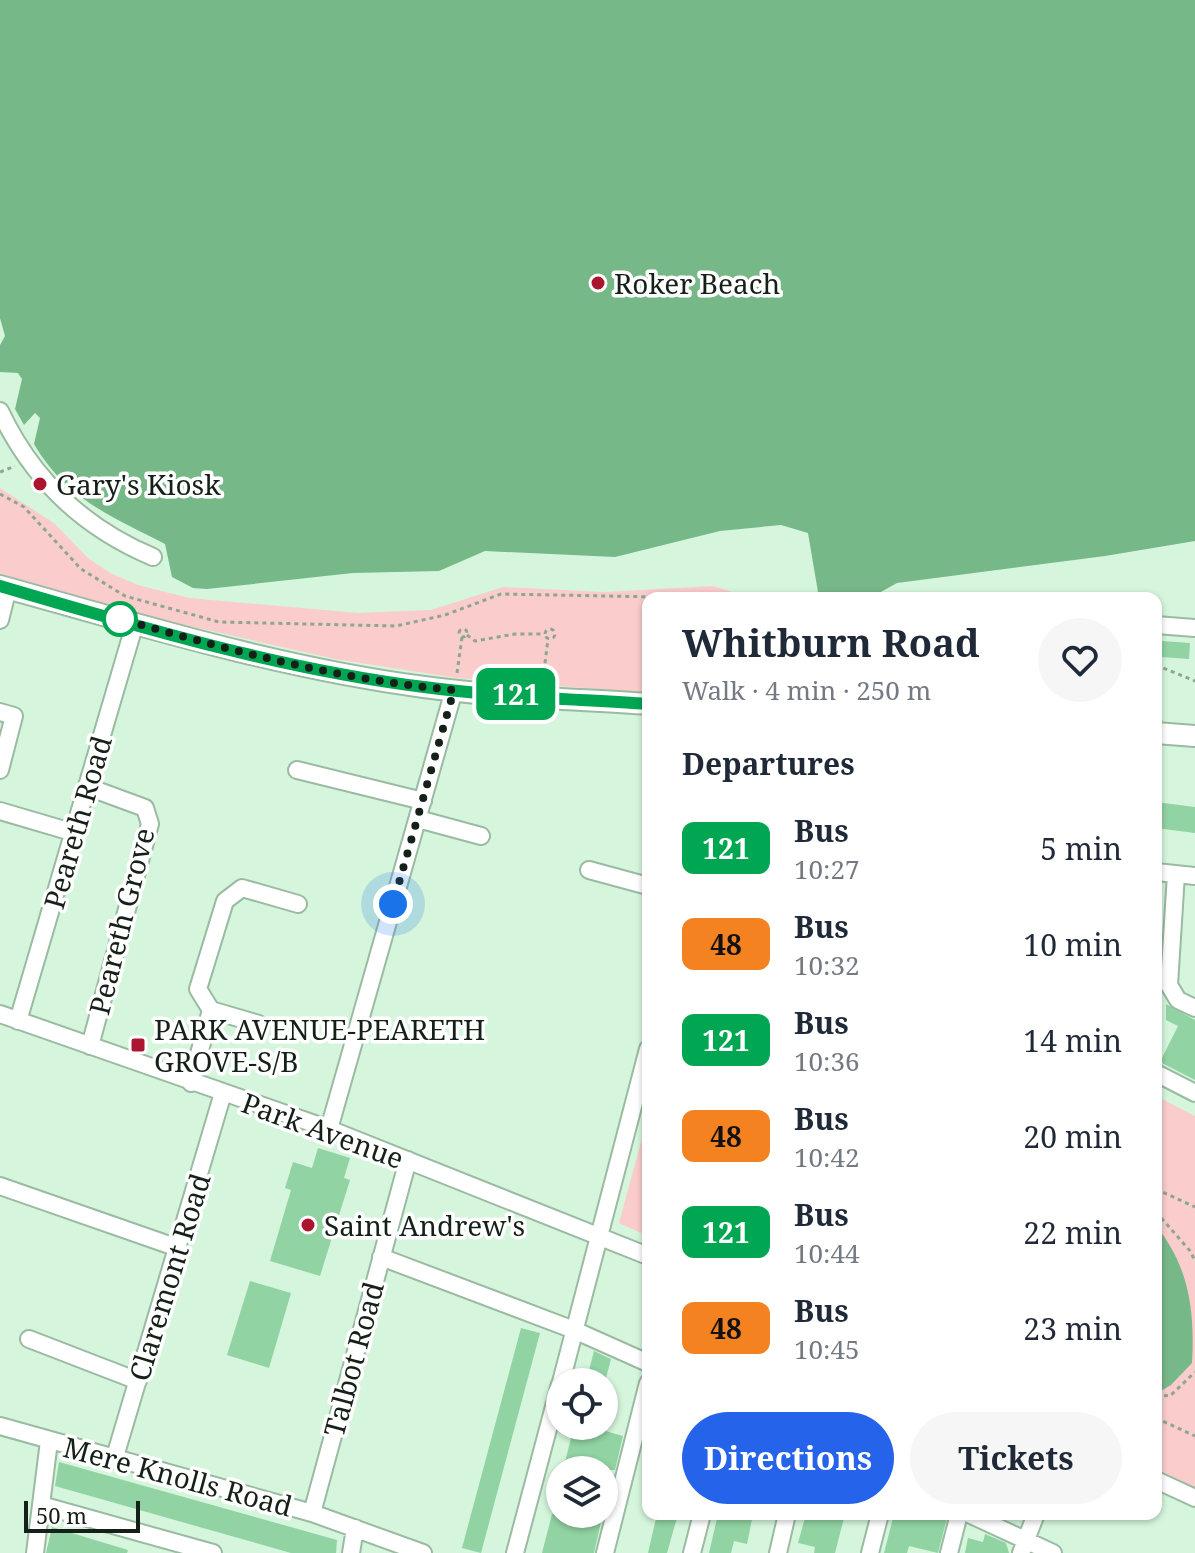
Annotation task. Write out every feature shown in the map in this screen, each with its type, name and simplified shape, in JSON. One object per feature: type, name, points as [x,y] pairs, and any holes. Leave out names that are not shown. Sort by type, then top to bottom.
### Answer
[{"type":"main road","points":[[4,587],[256,655],[366,678],[642,703]]},
{"type":"main road","points":[[1162,733],[1195,736]]},
{"type":"street","points":[[0,411],[13,438],[71,507],[97,529],[153,557]]},
{"type":"street","points":[[0,620],[4,587]]},
{"type":"street","name":"Peareth Road","points":[[18,1021],[135,623]]},
{"type":"street","points":[[1162,625],[1195,628]]},
{"type":"street","points":[[329,1129],[456,684]]},
{"type":"street","points":[[0,712],[14,716],[0,770]]},
{"type":"street","points":[[297,770],[423,801]]},
{"type":"street","name":"Peareth Grove","points":[[88,787],[145,808],[150,824],[90,1046]]},
{"type":"street","points":[[0,811],[75,833]]},
{"type":"street","points":[[418,819],[481,836]]},
{"type":"street","points":[[589,870],[642,884]]},
{"type":"street","points":[[1162,873],[1195,876]]},
{"type":"street","points":[[1176,874],[1169,985],[1178,1000],[1195,1008]]},
{"type":"street","points":[[259,1024],[211,1010],[198,989],[225,901],[242,888],[298,904]]},
{"type":"street","points":[[191,1083],[211,1010]]},
{"type":"street","name":"Park Avenue","points":[[0,1014],[329,1129],[642,1253]]},
{"type":"street","points":[[564,1368],[642,1072]]},
{"type":"street","points":[[1162,1076],[1195,1093]]},
{"type":"street","name":"Claremont Road","points":[[114,1460],[223,1093]]},
{"type":"street","name":"Talbot Road","points":[[312,1513],[408,1160]]},
{"type":"street","points":[[0,1186],[178,1248]]},
{"type":"street","points":[[381,1257],[574,1330],[642,1360]]},
{"type":"street","points":[[29,1339],[138,1381]]},
{"type":"street","points":[[605,1553],[642,1407]]},
{"type":"street","name":"Mere Knolls Road","points":[[0,1426],[312,1513],[423,1553]]},
{"type":"street","points":[[515,1553],[546,1436]]},
{"type":"street","points":[[35,1553],[49,1441]]},
{"type":"street","points":[[1162,1483],[1195,1498]]},
{"type":"street","points":[[41,1505],[213,1553]]},
{"type":"street","points":[[692,1553],[700,1520]]},
{"type":"street","points":[[778,1553],[786,1520]]},
{"type":"street","points":[[870,1553],[878,1520]]},
{"type":"street","points":[[949,1553],[957,1520]]},
{"type":"street","points":[[979,1520],[1023,1546],[1053,1553]]},
{"type":"street","points":[[1023,1546],[1034,1520]]},
{"type":"street","points":[[351,1553],[355,1528]]},
{"type":"path","points":[[0,494],[24,507],[70,558],[125,596],[219,622],[359,626],[422,621],[501,594],[642,597]]},
{"type":"path","points":[[109,595],[111,587]]},
{"type":"path","points":[[456,684],[464,636],[475,641],[544,634],[549,629],[554,632],[554,638],[548,639]]},
{"type":"path","points":[[542,686],[548,639],[544,634]]},
{"type":"path","points":[[1162,667],[1195,681]]},
{"type":"path","points":[[1162,1192],[1195,1207]]},
{"type":"path","points":[[1162,1219],[1191,1252],[1195,1262]]},
{"type":"path","points":[[1162,1395],[1170,1396],[1195,1372]]},
{"type":"path","points":[[1162,1421],[1195,1436]]},
{"type":"shaded area","name":"Roker Beach","points":[[0,0],[1195,0],[1195,541],[897,583],[881,592],[818,592],[808,533],[781,525],[720,531],[615,557],[485,551],[439,571],[353,573],[193,588],[172,577],[165,544],[91,504],[60,479],[47,463],[34,444],[40,418],[35,413],[24,425],[15,409],[22,379],[18,373],[0,372],[0,345],[5,336],[0,318]]},
{"type":"shaded area","points":[[0,488],[54,523],[88,558],[110,573],[138,585],[189,598],[358,613],[431,610],[503,587],[604,592],[713,586],[732,592],[642,592],[642,693],[457,678],[335,659],[163,620],[0,574]]},
{"type":"shaded area","points":[[1162,1099],[1195,1116],[1195,1488],[1162,1473]]},
{"type":"shaded area","points":[[642,1138],[642,1233],[619,1223]]},
{"type":"shaded area","points":[[1162,1234],[1183,1273],[1191,1307],[1192,1363],[1162,1390]]},
{"type":"building","points":[[1162,641],[1190,643],[1189,659],[1162,657]]},
{"type":"building","points":[[1162,803],[1195,807],[1195,833],[1162,829]]},
{"type":"building","points":[[1166,1004],[1195,1020],[1195,1080],[1162,1063],[1178,1026],[1166,1020]]},
{"type":"building","name":"Saint Andrew's","points":[[318,1148],[350,1158],[344,1178],[350,1180],[320,1276],[270,1261],[291,1190],[285,1188],[293,1162],[312,1168]]},
{"type":"building","points":[[250,1281],[291,1293],[269,1368],[227,1355]]},
{"type":"building","points":[[521,1328],[540,1333],[481,1553],[462,1548]]},
{"type":"building","points":[[594,1351],[611,1359],[609,1368],[590,1368]]},
{"type":"building","points":[[618,1435],[623,1436],[618,1457],[566,1456],[570,1440],[618,1440]]},
{"type":"building","points":[[59,1462],[337,1540],[336,1553],[291,1553],[55,1486]]},
{"type":"building","points":[[656,1520],[676,1520],[667,1553],[648,1553]]},
{"type":"building","points":[[717,1520],[752,1520],[747,1544],[734,1541],[731,1553],[709,1553]]},
{"type":"building","points":[[804,1520],[843,1520],[835,1553],[814,1553],[815,1547],[798,1543]]},
{"type":"building","points":[[892,1520],[946,1520],[938,1553],[909,1546],[907,1553],[884,1553]]},
{"type":"building","points":[[52,1527],[128,1550],[127,1553],[46,1553]]},
{"type":"building","points":[[548,1528],[600,1528],[594,1553],[542,1553]]},
{"type":"building","points":[[985,1534],[1006,1543],[1009,1553],[965,1553],[968,1538],[983,1542]]},
{"type":"bus line","name":"121","points":[[0,586],[225,649],[366,678],[426,687],[642,704]]},
{"type":"place","name":"Roker Beach","points":[[598,283]]},
{"type":"place","name":"Gary's Kiosk","points":[[40,484]]},
{"type":"place","name":"PARK AVENUE-PEARETH GROVE-S/B","points":[[138,1045]]},
{"type":"place","name":"Saint Andrew's","points":[[308,1225]]},
{"type":"route","points":[[120,619],[110,616],[225,649],[366,678],[454,690],[393,904]]}]
